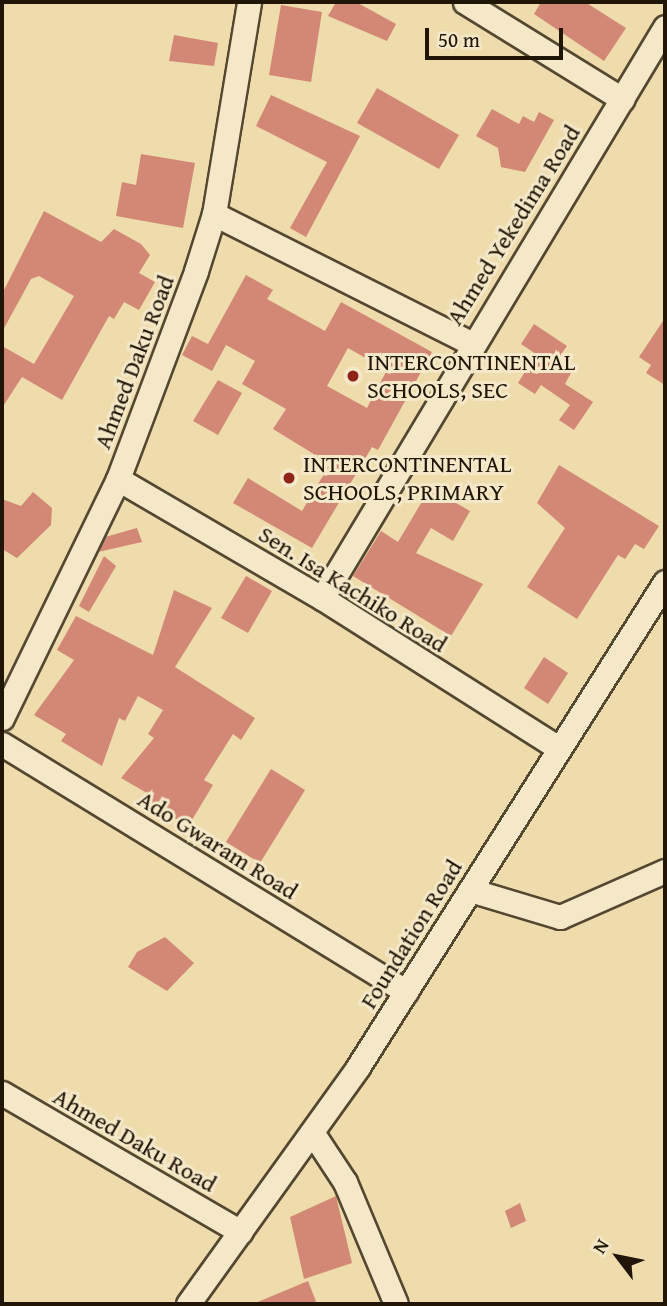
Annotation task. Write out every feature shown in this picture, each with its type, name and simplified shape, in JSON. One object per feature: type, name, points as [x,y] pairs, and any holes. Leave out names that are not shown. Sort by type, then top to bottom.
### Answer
[{"type":"street","name":"Ahmed Daku Road","points":[[2,718],[118,479],[214,214],[249,2]]},
{"type":"street","points":[[465,2],[622,99]]},
{"type":"street","name":"Ahmed Yekedima Road","points":[[322,598],[471,343],[665,27]]},
{"type":"street","points":[[214,214],[471,343]]},
{"type":"street","name":"Sen. Isa Kachiko Road","points":[[118,479],[322,598],[558,748]]},
{"type":"street","name":"Foundation Road","points":[[188,1304],[312,1132],[406,992],[665,582]]},
{"type":"street","name":"Ado Gwaram Road","points":[[2,744],[406,992]]},
{"type":"street","points":[[470,890],[560,917],[665,871]]},
{"type":"street","name":"Ahmed Daku Road","points":[[2,1093],[241,1233]]},
{"type":"street","points":[[312,1132],[345,1182],[396,1304]]},
{"type":"building","points":[[336,2],[356,2],[396,24],[387,41],[328,16]]},
{"type":"building","points":[[541,2],[585,2],[626,28],[604,61],[534,14]]},
{"type":"building","points":[[281,5],[322,12],[311,82],[269,75]]},
{"type":"building","points":[[174,35],[218,43],[214,66],[169,61]]},
{"type":"building","points":[[377,88],[459,135],[439,169],[357,123]]},
{"type":"building","points":[[271,95],[360,136],[306,237],[290,228],[327,162],[256,126]]},
{"type":"building","points":[[492,109],[519,124],[523,116],[534,122],[539,112],[554,120],[525,172],[501,167],[498,148],[476,136]]},
{"type":"building","points":[[141,154],[195,163],[183,228],[116,216],[122,182],[136,185]]},
{"type":"building","points":[[44,211],[101,242],[114,229],[141,244],[150,255],[139,273],[155,282],[139,310],[124,302],[114,319],[109,316],[62,400],[22,377],[2,408],[2,346],[34,364],[74,296],[39,276],[31,279],[2,332],[2,294]]},
{"type":"building","points":[[246,275],[273,290],[267,299],[325,331],[341,302],[432,352],[378,450],[372,447],[312,548],[233,503],[248,478],[302,511],[330,464],[273,429],[286,409],[242,384],[255,361],[226,345],[212,371],[182,355],[192,336],[208,344]],"holes":[[[348,348],[387,370],[367,408],[327,386]]]},
{"type":"building","points":[[665,318],[665,385],[646,373],[651,365],[639,357]]},
{"type":"building","points":[[534,324],[567,346],[555,363],[571,373],[565,384],[593,402],[574,430],[559,420],[570,405],[541,385],[535,394],[518,383],[536,354],[521,344]]},
{"type":"building","points":[[218,380],[242,393],[218,435],[193,421]]},
{"type":"building","points":[[559,465],[659,526],[644,549],[635,544],[625,559],[618,555],[577,619],[527,587],[565,528],[537,503]]},
{"type":"building","points":[[430,488],[470,511],[453,541],[431,528],[416,553],[483,584],[451,636],[353,576],[381,531],[398,542]]},
{"type":"building","points":[[33,492],[52,508],[51,525],[17,558],[2,549],[2,499],[21,506]]},
{"type":"building","points":[[137,528],[142,542],[98,552],[105,537]]},
{"type":"building","points":[[104,556],[116,566],[89,612],[79,606]]},
{"type":"building","points":[[246,576],[272,591],[248,633],[221,618]]},
{"type":"building","points":[[174,590],[212,608],[175,667],[255,718],[241,740],[233,734],[204,780],[213,785],[189,825],[146,805],[152,796],[121,778],[154,738],[148,734],[163,710],[138,696],[125,721],[119,718],[102,766],[61,741],[66,734],[34,715],[74,660],[57,650],[76,616],[153,655]]},
{"type":"building","points":[[544,657],[568,673],[548,704],[524,688]]},
{"type":"building","points":[[271,769],[305,790],[260,863],[226,842]]},
{"type":"building","points":[[165,937],[194,963],[167,991],[128,967],[137,952]]},
{"type":"building","points":[[336,1196],[352,1263],[304,1279],[290,1217]]},
{"type":"building","points":[[520,1203],[526,1221],[511,1228],[505,1211]]},
{"type":"building","points":[[308,1281],[317,1304],[253,1304]]},
{"type":"place","name":"INTERCONTINENTAL SCHOOLS, SEC","points":[[353,376]]},
{"type":"place","name":"INTERCONTINENTAL SCHOOLS, PRIMARY","points":[[289,478]]}]
